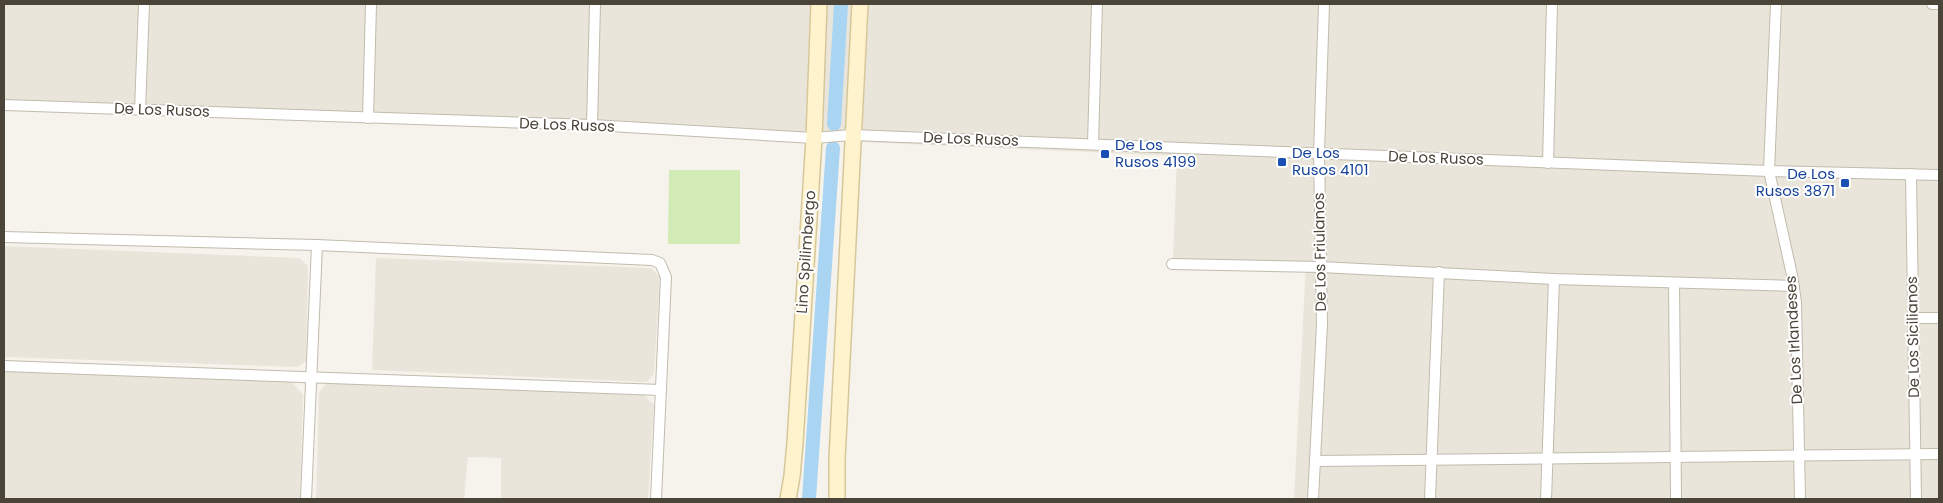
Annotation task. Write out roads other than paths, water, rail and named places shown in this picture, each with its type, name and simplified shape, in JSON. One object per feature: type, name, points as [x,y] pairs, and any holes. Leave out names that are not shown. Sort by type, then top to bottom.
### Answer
[{"type":"main road","name":"Lino Spilimbergo","points":[[788,499],[795,443],[814,138],[820,4]]},
{"type":"main road","points":[[837,499],[836,468],[860,4]]},
{"type":"street","points":[[140,110],[144,4]]},
{"type":"street","points":[[368,118],[371,4]]},
{"type":"street","points":[[592,125],[595,4]]},
{"type":"street","points":[[1093,144],[1097,4]]},
{"type":"street","name":"De Los Friulanos","points":[[1313,499],[1322,324],[1319,153],[1324,4]]},
{"type":"street","points":[[1548,163],[1552,4]]},
{"type":"street","name":"De Los Irlandeses","points":[[1776,4],[1769,171],[1794,286],[1800,499]]},
{"type":"street","points":[[1932,4],[1939,4]]},
{"type":"street","name":"De Los Rusos","points":[[4,105],[592,125],[814,138],[852,134],[1548,163],[1939,175]]},
{"type":"street","name":"De Los Sicilianos","points":[[1910,174],[1916,499]]},
{"type":"street","points":[[4,237],[317,245],[652,260],[660,263],[666,277],[656,499]]},
{"type":"street","points":[[306,499],[317,245]]},
{"type":"street","points":[[1172,264],[1320,266],[1554,278],[1794,286]]},
{"type":"street","points":[[1430,499],[1439,272]]},
{"type":"street","points":[[1546,499],[1554,278]]},
{"type":"street","points":[[1674,283],[1676,499]]},
{"type":"street","points":[[1914,318],[1939,318]]},
{"type":"street","points":[[4,366],[661,390]]},
{"type":"street","points":[[1315,461],[1939,454]]},
{"type":"waterway","points":[[834,124],[841,4]]},
{"type":"waterway","points":[[809,499],[833,148]]},
{"type":"place","name":"De Los Rusos 4199","points":[[1105,154]]},
{"type":"place","name":"De Los Rusos 4101","points":[[1282,162]]},
{"type":"place","name":"De Los Rusos 3871","points":[[1845,183]]}]
